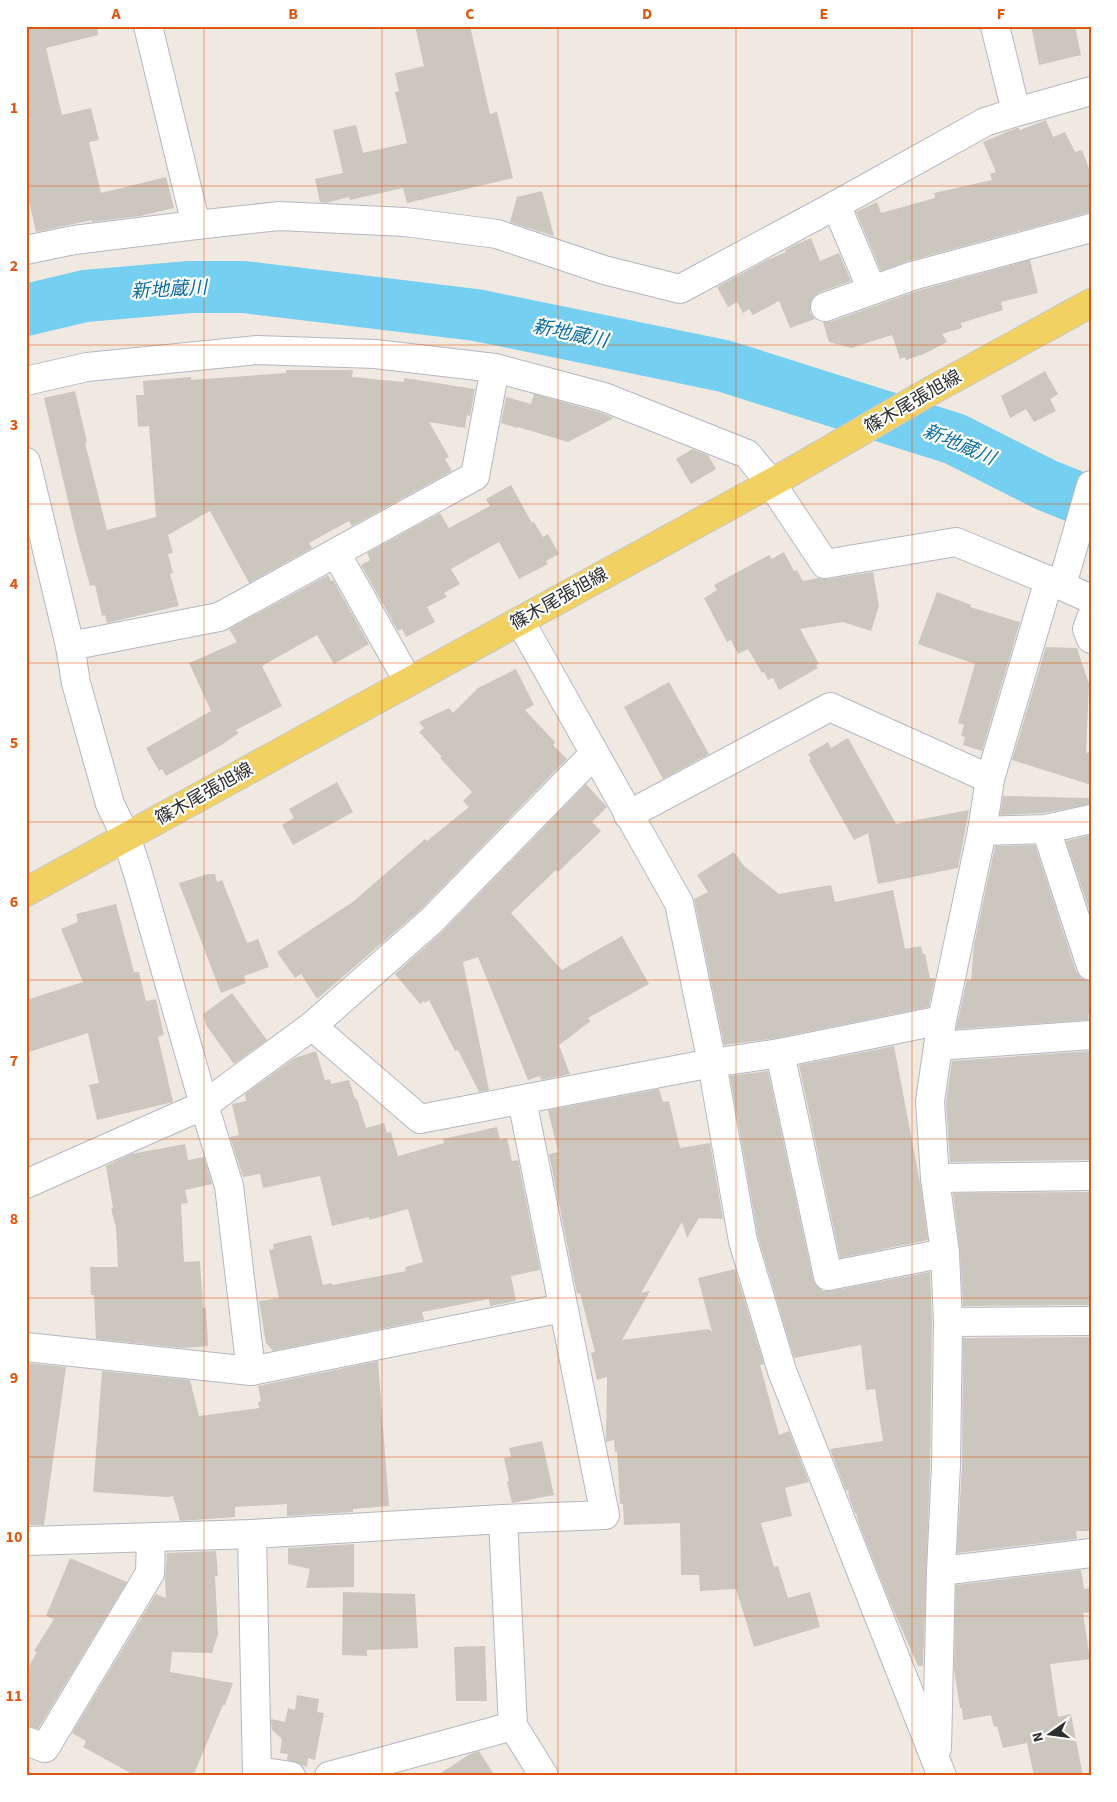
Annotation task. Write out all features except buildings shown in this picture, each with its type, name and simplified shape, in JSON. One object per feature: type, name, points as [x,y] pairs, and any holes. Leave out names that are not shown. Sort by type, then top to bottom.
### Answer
[{"type":"main road","name":"篠木尾張旭線","points":[[26,892],[520,621],[1091,303]]},
{"type":"street","points":[[148,26],[196,224]]},
{"type":"street","points":[[995,26],[1016,112]]},
{"type":"street","points":[[26,250],[74,240],[196,224],[279,216],[405,222],[497,234],[604,270],[680,289],[986,122],[1091,91]]},
{"type":"street","points":[[836,205],[872,290]]},
{"type":"street","points":[[824,307],[912,276],[1091,228]]},
{"type":"street","points":[[26,381],[87,367],[257,350],[375,354],[495,368],[604,397],[747,454],[780,477],[825,564],[956,542],[1058,579],[1091,599]]},
{"type":"street","points":[[70,646],[219,617],[475,476],[495,368]]},
{"type":"street","points":[[26,462],[70,646],[76,683],[110,804],[126,837],[138,870],[204,1105],[229,1186],[251,1371]]},
{"type":"street","points":[[939,1769],[940,1571],[946,1465],[948,1322],[945,1253],[935,1178],[930,1101],[940,1033],[982,831],[990,779],[1091,485]]},
{"type":"street","points":[[336,553],[408,681]]},
{"type":"street","points":[[1091,618],[1087,629],[1091,639]]},
{"type":"street","points":[[520,621],[679,903],[712,1063],[743,1241],[782,1372],[939,1769]]},
{"type":"street","points":[[628,815],[830,707],[990,779]]},
{"type":"street","points":[[26,1184],[204,1105],[312,1026],[431,921],[594,754]]},
{"type":"street","points":[[982,831],[1046,828],[1091,819]]},
{"type":"street","points":[[1046,828],[1091,966]]},
{"type":"street","points":[[312,1026],[420,1120],[712,1063],[780,1053],[940,1033],[1091,1035]]},
{"type":"street","points":[[780,1053],[828,1276],[945,1253]]},
{"type":"street","points":[[26,1541],[252,1534],[605,1515],[562,1308],[522,1100]]},
{"type":"street","points":[[935,1178],[1091,1176]]},
{"type":"street","points":[[26,1347],[251,1371],[562,1308]]},
{"type":"street","points":[[948,1322],[1091,1321]]},
{"type":"street","points":[[503,1519],[513,1726],[544,1776]]},
{"type":"street","points":[[252,1534],[257,1773],[291,1776]]},
{"type":"street","points":[[26,1741],[46,1748],[150,1572],[151,1538]]},
{"type":"street","points":[[940,1571],[1091,1553]]},
{"type":"street","points":[[329,1776],[513,1726]]},
{"type":"waterway","name":"新地蔵川","points":[[26,310],[85,296],[190,287],[244,287],[476,315],[724,366],[955,439],[1046,485],[1091,503]]}]
